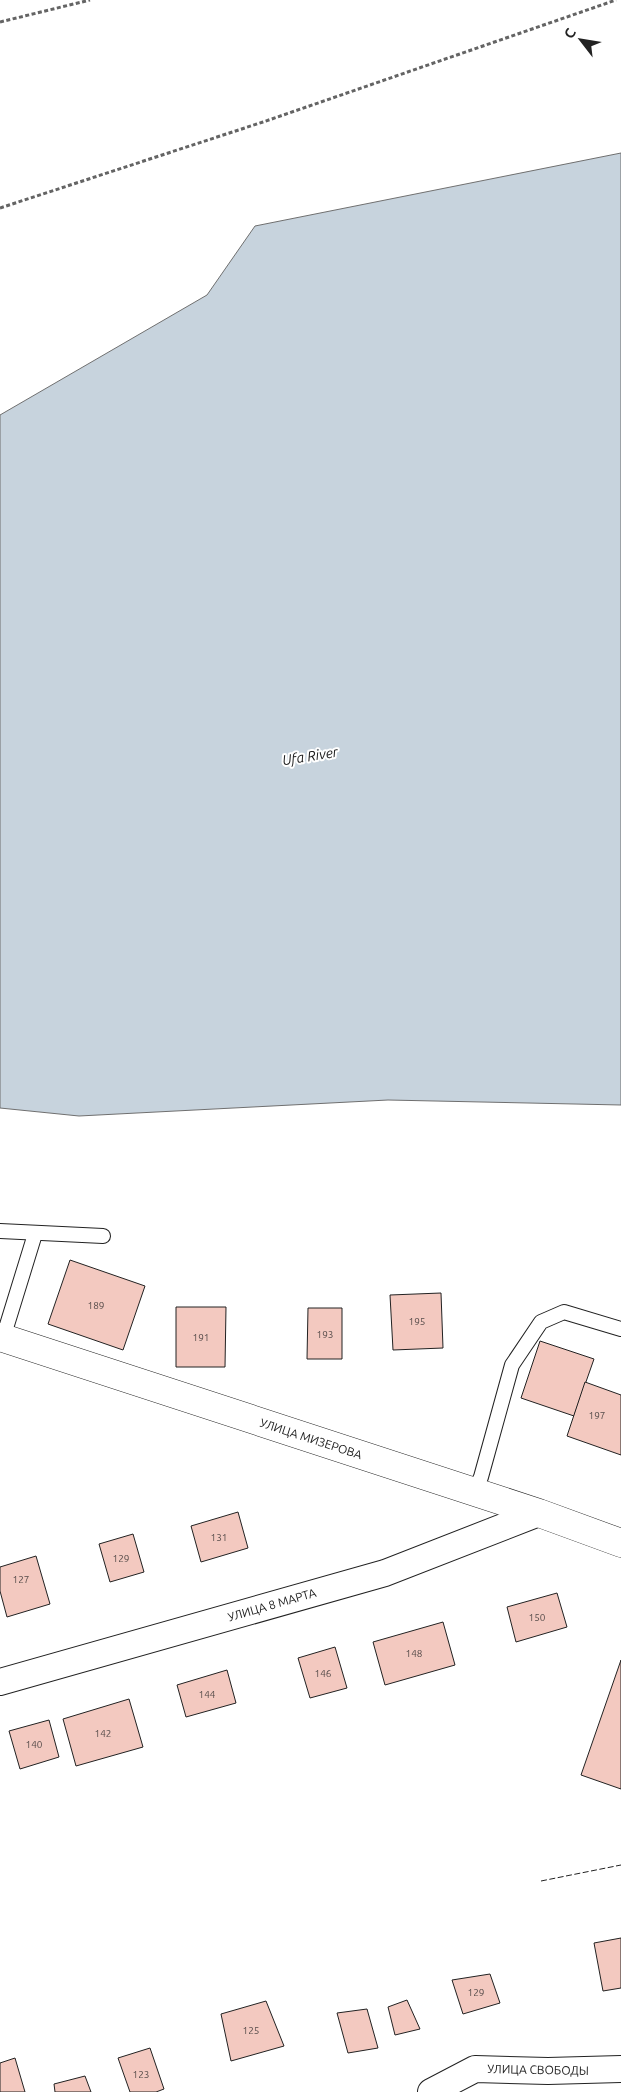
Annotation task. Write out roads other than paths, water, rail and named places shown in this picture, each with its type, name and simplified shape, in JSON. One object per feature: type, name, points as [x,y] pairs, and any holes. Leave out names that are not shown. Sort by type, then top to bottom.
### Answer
[{"type":"street","name":"УЛИЦА МИЗЕРОВА","points":[[2,1337],[539,1513],[621,1543]]},
{"type":"street","name":"УЛИЦА 8 МАРТА","points":[[0,1682],[385,1573],[539,1513]]},
{"type":"street","name":"УЛИЦА СВОБОДЫ","points":[[431,2092],[476,2069],[548,2071],[621,2069]]},
{"type":"lane","points":[[0,1232],[103,1236]]},
{"type":"lane","points":[[2,1337],[35,1234]]},
{"type":"lane","points":[[474,1492],[481,1477],[512,1365],[541,1322],[564,1312],[621,1329]]},
{"type":"water","name":"Ufa River","points":[[621,153],[621,1105],[388,1100],[79,1116],[0,1108],[0,415],[207,295],[255,226]]}]
